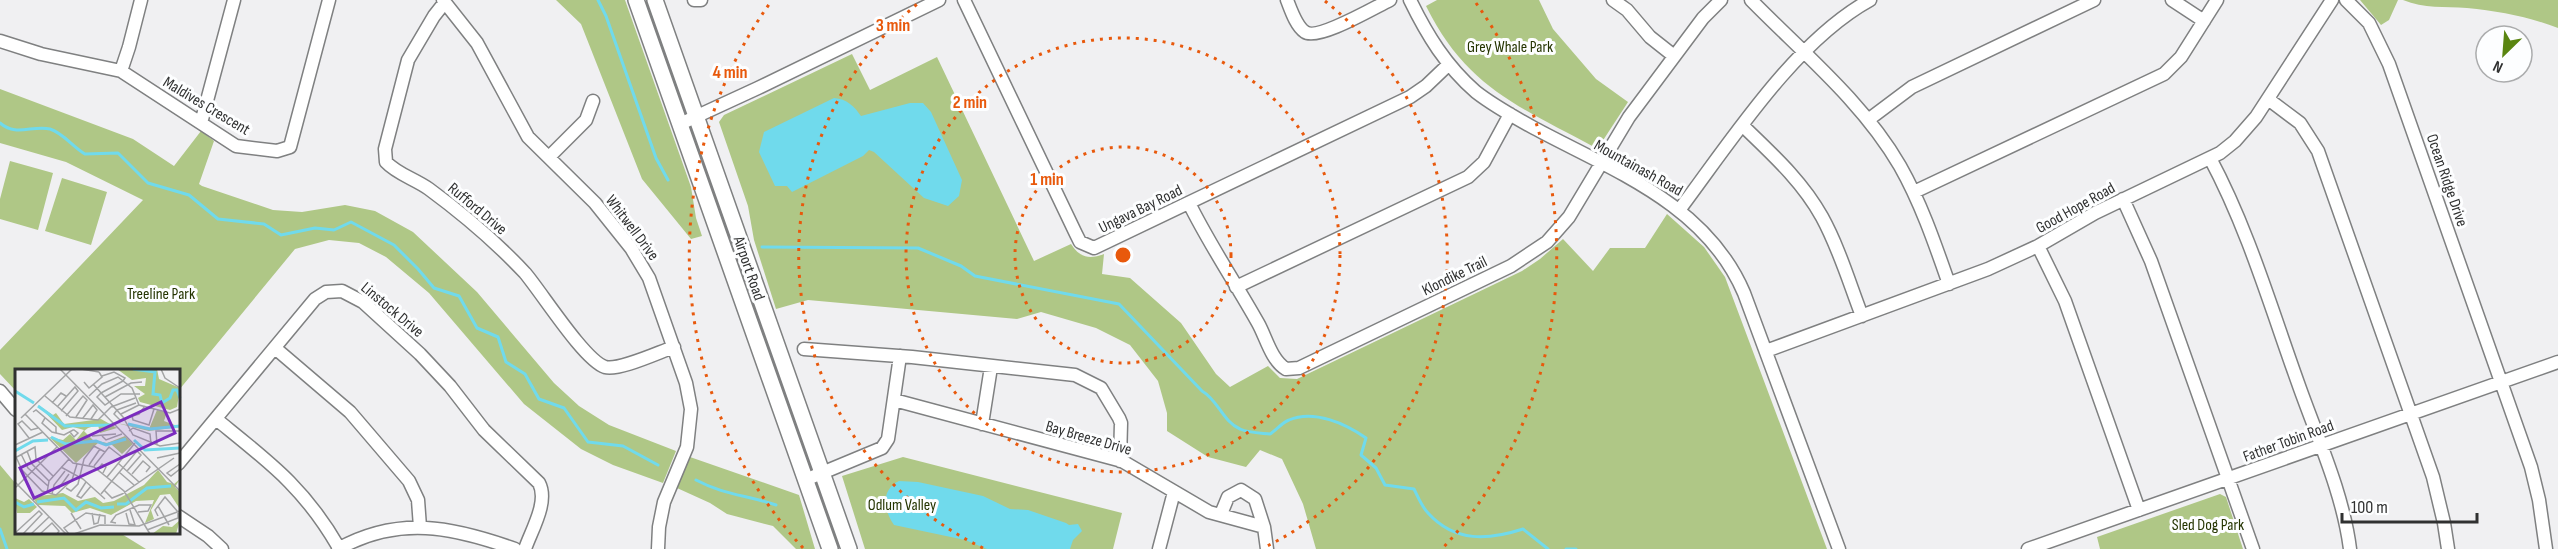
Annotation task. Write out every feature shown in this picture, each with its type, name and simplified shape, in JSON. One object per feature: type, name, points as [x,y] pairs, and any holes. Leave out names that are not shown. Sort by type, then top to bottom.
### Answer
[{"type":"main road","name":"Airport Road","points":[[636,0],[830,549]]},
{"type":"main road","name":"Airport Road","points":[[655,0],[849,549]]},
{"type":"street","points":[[121,71],[141,0]]},
{"type":"street","points":[[201,123],[234,0]]},
{"type":"street","name":"Maldives Crescent","points":[[0,40],[41,54],[121,71],[236,146],[245,149],[277,151],[290,147],[329,0]]},
{"type":"street","points":[[694,0],[701,0]]},
{"type":"street","points":[[680,124],[939,0]]},
{"type":"street","name":"Ungava Bay Road","points":[[964,0],[1080,242],[1094,248],[1410,97],[1426,86],[1448,64]]},
{"type":"street","points":[[1287,0],[1303,31],[1310,35],[1324,32],[1390,0]]},
{"type":"street","name":"Mountainash Road","points":[[1410,0],[1430,39],[1448,64],[1482,96],[1680,209],[1713,241],[1732,267],[1766,351],[1839,549]]},
{"type":"street","points":[[1613,0],[1627,10],[1642,29],[1674,56]]},
{"type":"street","name":"Klondike Trail","points":[[1236,287],[1259,325],[1276,361],[1286,369],[1299,368],[1530,256],[1563,225],[1620,129],[1703,18],[1721,0]]},
{"type":"street","points":[[1751,0],[1868,120],[1890,151],[1914,192],[1949,284]]},
{"type":"street","points":[[1680,209],[1770,89],[1837,22],[1870,0]]},
{"type":"street","points":[[1868,120],[1912,87],[2094,0]]},
{"type":"street","points":[[2172,0],[2204,21]]},
{"type":"street","points":[[1914,192],[2164,74],[2181,57],[2217,0]]},
{"type":"street","name":"Good Hope Road","points":[[1766,351],[1949,284],[2038,246],[2095,213],[2210,158],[2235,141],[2256,117],[2332,0]]},
{"type":"street","name":"Ocean Ridge Drive","points":[[2346,0],[2369,23],[2384,50],[2531,467],[2539,500],[2546,549]]},
{"type":"street","name":"Whitwell Drive","points":[[444,1],[477,43],[521,127],[595,203],[642,263],[674,346],[688,391],[691,422],[684,456],[664,502],[658,549]]},
{"type":"street","name":"Rufford Drive","points":[[444,1],[408,60],[385,149],[386,162],[443,199],[503,251],[540,291],[578,342],[599,364],[614,368],[674,346]]},
{"type":"street","points":[[2268,99],[2300,123],[2318,151],[2439,500],[2448,549]]},
{"type":"street","points":[[549,157],[586,120],[593,101]]},
{"type":"street","points":[[1189,203],[1208,242],[1236,287],[1468,177],[1484,162],[1510,114]]},
{"type":"street","points":[[1743,126],[1791,174],[1821,216],[1836,246],[1862,316]]},
{"type":"street","points":[[2210,158],[2241,223],[2342,511],[2350,549]]},
{"type":"street","points":[[2124,199],[2151,261],[2253,549]]},
{"type":"street","points":[[2038,246],[2065,301],[2139,510]]},
{"type":"street","name":"Linstock Drive","points":[[180,462],[321,294],[342,291],[357,297],[420,354],[484,430],[539,483],[542,489],[542,503],[525,549]]},
{"type":"street","points":[[275,348],[350,412],[409,481],[416,495],[420,527]]},
{"type":"street","points":[[804,349],[900,356],[1070,374],[1098,385],[1121,423],[1120,461]]},
{"type":"street","points":[[805,480],[882,448],[888,439],[900,356]]},
{"type":"street","name":"Father Tobin Road","points":[[2028,549],[2558,362]]},
{"type":"street","points":[[982,424],[990,367]]},
{"type":"street","points":[[0,391],[15,409]]},
{"type":"street","name":"Bay Breeze Drive","points":[[894,400],[1120,461],[1131,465],[1209,512],[1264,527]]},
{"type":"street","points":[[216,419],[293,483],[316,512],[338,549],[381,532],[420,527],[466,532],[515,549]]},
{"type":"street","points":[[1221,514],[1228,496],[1241,490],[1255,499],[1264,527],[1267,549]]},
{"type":"street","points":[[1159,549],[1174,492]]},
{"type":"street","points":[[180,517],[200,530],[222,549]]},
{"type":"green space","points":[[556,0],[625,0],[691,187],[696,218],[702,236],[691,239],[642,179],[581,24]]},
{"type":"green space","name":"Grey Whale Park","points":[[1437,0],[1539,0],[1553,29],[1596,79],[1628,102],[1600,145],[1594,147],[1496,92],[1458,56],[1442,34],[1426,6]]},
{"type":"green space","points":[[2360,0],[2398,0],[2389,20],[2381,25]]},
{"type":"green space","points":[[2403,0],[2558,0],[2558,28],[2502,13],[2427,6]]},
{"type":"green space","points":[[852,54],[870,90],[937,57],[1034,261],[1071,244],[1077,252],[1085,256],[1094,257],[1104,254],[1102,274],[1130,278],[1181,323],[1216,374],[1230,387],[1268,366],[1280,378],[1297,379],[1522,271],[1563,239],[1593,271],[1610,248],[1645,248],[1667,214],[1704,247],[1725,277],[1827,549],[1316,549],[1303,504],[1282,459],[1260,450],[1246,467],[1208,457],[1167,431],[1167,413],[1158,381],[1130,345],[1096,328],[1041,312],[1017,319],[808,300],[776,309],[754,240],[748,206],[719,122],[724,115]]},
{"type":"green space","name":"Treeline Park","points":[[0,89],[133,139],[174,166],[201,131],[214,141],[199,184],[273,210],[302,212],[345,205],[375,211],[413,232],[477,292],[554,383],[579,406],[609,425],[676,451],[663,483],[613,465],[581,449],[524,404],[429,293],[386,257],[359,243],[329,240],[295,249],[180,389],[180,369],[15,369],[15,390],[0,374],[0,350],[143,200],[66,162],[0,143]]},
{"type":"green space","points":[[10,161],[53,173],[38,230],[0,219],[0,199]]},
{"type":"green space","points":[[62,178],[107,192],[91,245],[45,231]]},
{"type":"green space","points":[[690,457],[799,495],[815,549],[796,549],[773,526],[727,514],[710,503],[677,488]]},
{"type":"green space","name":"Odlum Valley","points":[[903,457],[1122,513],[1113,549],[865,549],[842,476]]},
{"type":"green space","points":[[0,465],[15,483],[15,534],[122,534],[146,549],[0,549]]},
{"type":"green space","name":"Sled Dog Park","points":[[2220,494],[2226,497],[2243,549],[2100,549],[2097,537]]},
{"type":"water","points":[[834,98],[850,104],[861,116],[910,103],[923,103],[931,112],[962,180],[959,196],[948,206],[924,198],[869,150],[863,156],[792,192],[787,186],[775,186],[759,152],[764,132]]},
{"type":"water","points":[[899,481],[918,482],[983,496],[1010,509],[1028,510],[1069,525],[1078,524],[1082,531],[1073,540],[1070,549],[987,549],[965,540],[894,525],[886,507],[886,495]]},
{"type":"waterway","points":[[598,0],[606,16],[656,158],[668,180]]},
{"type":"waterway","points":[[0,123],[18,130],[50,129],[85,154],[118,153],[148,183],[189,195],[218,219],[264,224],[281,235],[315,228],[334,230],[351,222],[394,245],[434,288],[459,296],[477,328],[498,337],[506,362],[525,374],[539,399],[564,408],[588,442],[623,446],[658,465]]},
{"type":"waterway","points":[[762,247],[918,248],[961,266],[975,276],[1119,304],[1208,395],[1234,426],[1247,431],[1270,434],[1287,421],[1299,417],[1319,417],[1339,423],[1366,438],[1361,455],[1376,468],[1385,485],[1414,489],[1426,511],[1449,530],[1485,537],[1523,529],[1548,549]]},
{"type":"waterway","points":[[696,480],[716,489],[776,505]]},
{"type":"waterway","points":[[0,529],[7,549]]},
{"type":"waterway","points":[[1566,549],[1576,549]]}]
